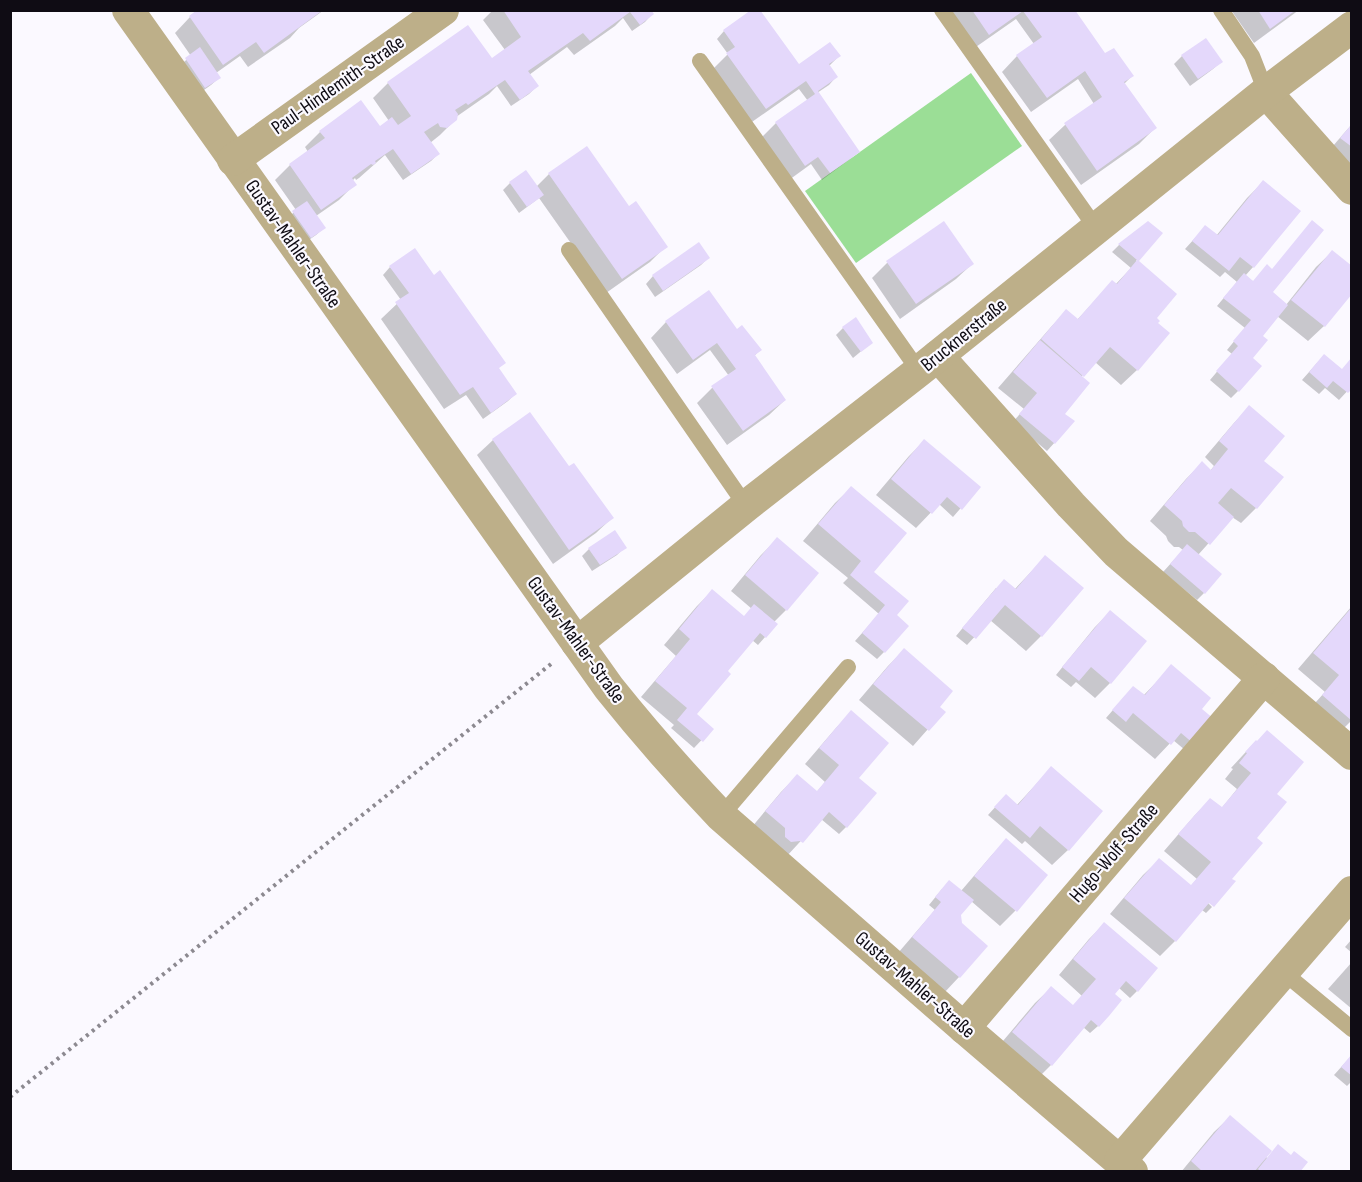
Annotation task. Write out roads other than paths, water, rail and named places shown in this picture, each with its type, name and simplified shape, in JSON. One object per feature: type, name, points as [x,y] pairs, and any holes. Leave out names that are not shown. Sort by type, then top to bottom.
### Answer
[{"type":"street","name":"Paul-Hindemith-Straße","points":[[233,160],[443,10]]},
{"type":"street","name":"Gustav-Mahler-Straße","points":[[129,11],[609,688],[684,778],[721,816],[1126,1166]]},
{"type":"street","name":"Brucknerstraße","points":[[578,644],[746,506],[929,364],[1266,92],[1352,27]]},
{"type":"street","points":[[1266,92],[1352,189]]},
{"type":"street","points":[[929,364],[1132,566],[1352,754]]},
{"type":"street","name":"Hugo-Wolf-Straße","points":[[964,1028],[1264,678]]},
{"type":"street","points":[[1126,1166],[1283,972],[1352,892]]},
{"type":"lane","points":[[942,10],[1096,228]]},
{"type":"lane","points":[[1221,10],[1252,56],[1266,92]]},
{"type":"lane","points":[[700,61],[929,364]]},
{"type":"lane","points":[[569,250],[746,506]]},
{"type":"lane","points":[[721,816],[848,667]]},
{"type":"lane","points":[[1283,972],[1352,1029]]}]
